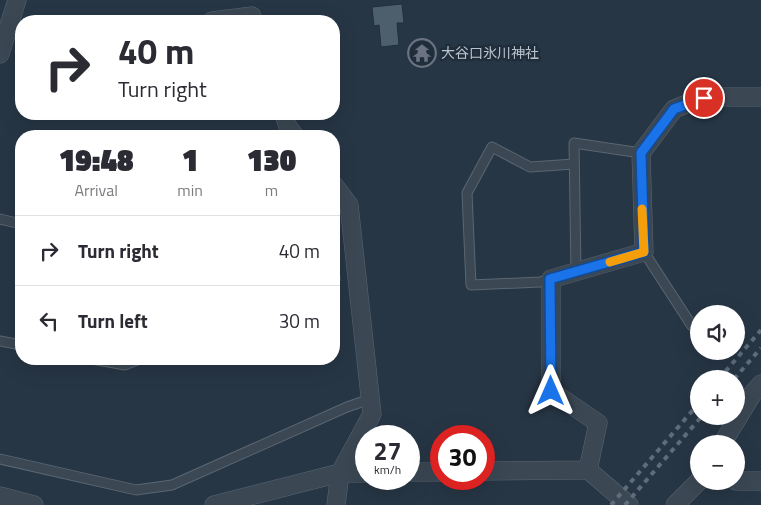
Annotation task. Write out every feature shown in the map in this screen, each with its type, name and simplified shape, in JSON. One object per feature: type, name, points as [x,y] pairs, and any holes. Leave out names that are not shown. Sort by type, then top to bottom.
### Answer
[{"type":"street","points":[[16,15],[17,0]]},
{"type":"street","points":[[239,15],[252,12]]},
{"type":"street","points":[[0,54],[15,24]]},
{"type":"street","points":[[588,470],[598,423],[551,391],[550,279],[644,252],[641,153],[674,109],[704,98],[761,98]]},
{"type":"street","points":[[336,505],[340,473],[372,414],[350,205],[340,192]]},
{"type":"street","points":[[727,435],[753,393],[761,384]]},
{"type":"street","points":[[495,471],[588,470],[629,505]]},
{"type":"street","points":[[214,505],[340,473],[355,473]]},
{"type":"street","points":[[745,481],[761,481]]},
{"type":"street","points":[[675,505],[690,490]]},
{"type":"street","points":[[0,496],[34,505]]},
{"type":"lane","points":[[576,272],[574,142],[641,153]]},
{"type":"lane","points":[[550,279],[540,282],[471,285],[467,193],[492,147],[530,167],[574,164]]},
{"type":"lane","points":[[0,219],[15,223]]},
{"type":"lane","points":[[644,252],[690,323]]},
{"type":"lane","points":[[0,341],[15,344]]},
{"type":"lane","points":[[0,459],[136,490],[172,485],[370,398]]},
{"type":"building","points":[[402,4],[404,23],[397,23],[399,45],[381,47],[379,25],[374,26],[372,7]]},
{"type":"railway","points":[[727,370],[761,330]]},
{"type":"railway","points":[[742,370],[761,348]]},
{"type":"railway","points":[[611,505],[690,413]]},
{"type":"railway","points":[[625,505],[694,425]]},
{"type":"slow traffic","points":[[610,262],[644,252],[642,209]]},
{"type":"place","name":"大谷口氷川神社","points":[[422,53]]},
{"type":"route","points":[[551,391],[550,279],[644,252],[641,153],[674,109],[704,98]]}]
